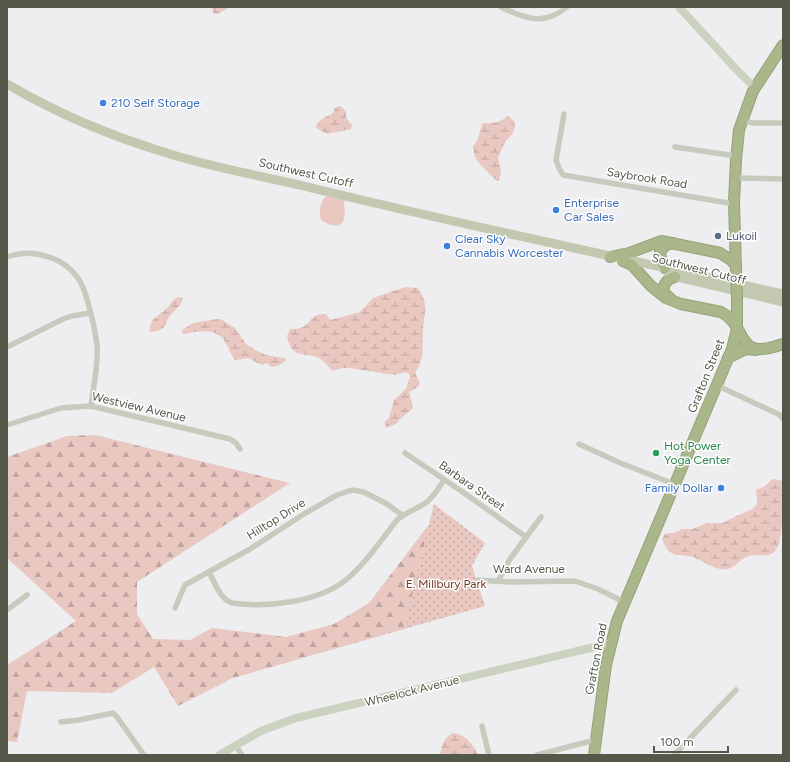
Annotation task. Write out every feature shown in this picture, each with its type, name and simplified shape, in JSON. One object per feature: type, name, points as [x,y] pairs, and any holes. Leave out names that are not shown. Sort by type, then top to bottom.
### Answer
[{"type":"highway","name":"Grafton Street","points":[[637,572],[728,358],[737,329],[734,204],[736,156],[739,130],[755,88],[783,45]]},
{"type":"highway","points":[[610,257],[661,241],[720,253],[731,260],[736,268]]},
{"type":"highway","points":[[665,268],[661,260],[660,251],[666,245],[674,243]]},
{"type":"highway","points":[[720,253],[727,251],[735,244]]},
{"type":"highway","points":[[627,263],[666,298],[681,304],[722,312],[732,320],[744,342],[755,348],[770,348],[783,344]]},
{"type":"highway","points":[[675,277],[666,281],[664,288],[664,294],[671,298],[724,312],[737,302]]},
{"type":"highway","points":[[728,358],[746,349],[764,351],[783,347]]},
{"type":"highway","name":"Grafton Road","points":[[594,755],[606,665],[611,642],[616,621],[637,572]]},
{"type":"main road","name":"Southwest Cutoff","points":[[7,84],[37,101],[88,125],[115,136],[172,155],[363,201],[610,257],[783,294]]},
{"type":"main road","name":"Southwest Cutoff","points":[[610,257],[675,277],[783,302]]},
{"type":"street","points":[[501,7],[526,17],[540,19],[556,15],[567,7]]},
{"type":"street","points":[[683,8],[735,68],[755,88]]},
{"type":"street","name":"Saybrook Road","points":[[564,114],[556,155],[559,169],[564,175],[734,204]]},
{"type":"street","points":[[742,121],[754,123],[783,123]]},
{"type":"street","points":[[675,147],[736,156]]},
{"type":"street","points":[[735,178],[783,179]]},
{"type":"street","points":[[7,257],[24,253],[35,253],[48,256],[57,260],[68,268],[81,283],[88,301],[97,346],[91,406]]},
{"type":"street","points":[[7,347],[63,319],[90,313]]},
{"type":"street","points":[[716,385],[780,415],[783,418]]},
{"type":"street","name":"Westview Avenue","points":[[7,425],[61,408],[91,406],[230,439],[236,443],[240,449]]},
{"type":"street","points":[[579,444],[618,462],[674,484]]},
{"type":"street","name":"Barbara Street","points":[[405,453],[526,537]]},
{"type":"street","points":[[209,572],[223,597],[228,602],[264,604],[309,598],[333,588],[347,579],[370,556],[397,520],[402,515],[425,503],[436,492],[444,480]]},
{"type":"street","name":"Hilltop Drive","points":[[176,608],[185,585],[337,495],[360,490],[369,493],[402,515]]},
{"type":"street","points":[[498,581],[510,559],[541,517]]},
{"type":"street","name":"Ward Avenue","points":[[478,580],[575,581],[598,589],[624,602]]},
{"type":"street","points":[[7,610],[27,595]]},
{"type":"street","name":"Wheelock Avenue","points":[[219,755],[265,729],[296,718],[611,642]]},
{"type":"street","points":[[674,755],[736,690]]},
{"type":"street","points":[[61,722],[113,713],[144,755]]},
{"type":"street","points":[[482,726],[489,755]]},
{"type":"street","points":[[537,755],[595,740]]},
{"type":"street","points":[[235,745],[242,755]]},
{"type":"green space","points":[[212,7],[230,7],[218,14],[213,13]]},
{"type":"green space","points":[[339,106],[345,110],[346,118],[352,125],[351,129],[327,134],[316,128],[320,121],[332,114],[336,107]]},
{"type":"green space","points":[[508,116],[514,121],[515,126],[513,133],[505,142],[498,158],[501,171],[499,181],[492,177],[477,160],[473,146],[478,139],[482,124],[497,122]]},
{"type":"green space","points":[[326,196],[342,199],[344,201],[345,217],[340,224],[334,226],[321,220],[320,207]]},
{"type":"green space","points":[[405,287],[417,288],[424,299],[425,304],[422,354],[420,363],[415,373],[420,383],[418,387],[409,392],[413,408],[399,420],[398,423],[386,428],[385,422],[389,418],[394,400],[406,389],[410,376],[407,372],[394,375],[349,368],[342,368],[333,371],[319,358],[295,352],[289,344],[287,336],[290,329],[298,329],[304,326],[317,315],[326,314],[330,320],[360,312],[373,298]]},
{"type":"green space","points":[[178,297],[183,298],[182,301],[169,317],[164,327],[160,330],[150,332],[152,321],[167,308],[174,299]]},
{"type":"green space","points":[[217,319],[223,320],[235,328],[246,344],[257,351],[266,355],[287,359],[279,365],[271,367],[267,363],[262,365],[248,358],[235,360],[226,343],[218,334],[207,331],[182,333],[182,330],[193,323]]},
{"type":"green space","points":[[95,435],[290,483],[137,582],[137,614],[153,639],[190,640],[212,628],[286,637],[334,624],[369,603],[430,523],[404,629],[233,678],[178,706],[154,667],[112,693],[27,691],[17,742],[7,741],[7,665],[76,621],[7,558],[7,457],[67,436]]},
{"type":"green space","points":[[774,479],[783,481],[783,507],[778,546],[775,551],[769,555],[749,556],[731,568],[723,569],[712,566],[693,557],[674,554],[666,548],[662,539],[665,534],[677,532],[682,529],[692,529],[707,523],[723,523],[752,509],[755,507],[757,502],[756,490],[765,486]]},
{"type":"green space","name":"E. Millbury Park","points":[[434,504],[485,543],[472,566],[485,606],[404,629]]},
{"type":"green space","points":[[453,733],[461,735],[465,738],[474,747],[478,755],[440,755],[442,745]]},
{"type":"place","name":"210 Self Storage","points":[[103,103]]},
{"type":"place","name":"Enterprise Car Sales","points":[[556,210]]},
{"type":"place","name":"Lukoil","points":[[718,236]]},
{"type":"place","name":"Clear Sky Cannabis Worcester","points":[[447,246]]},
{"type":"place","name":"Hot Power Yoga Center","points":[[656,453]]},
{"type":"place","name":"Family Dollar","points":[[721,488]]}]
